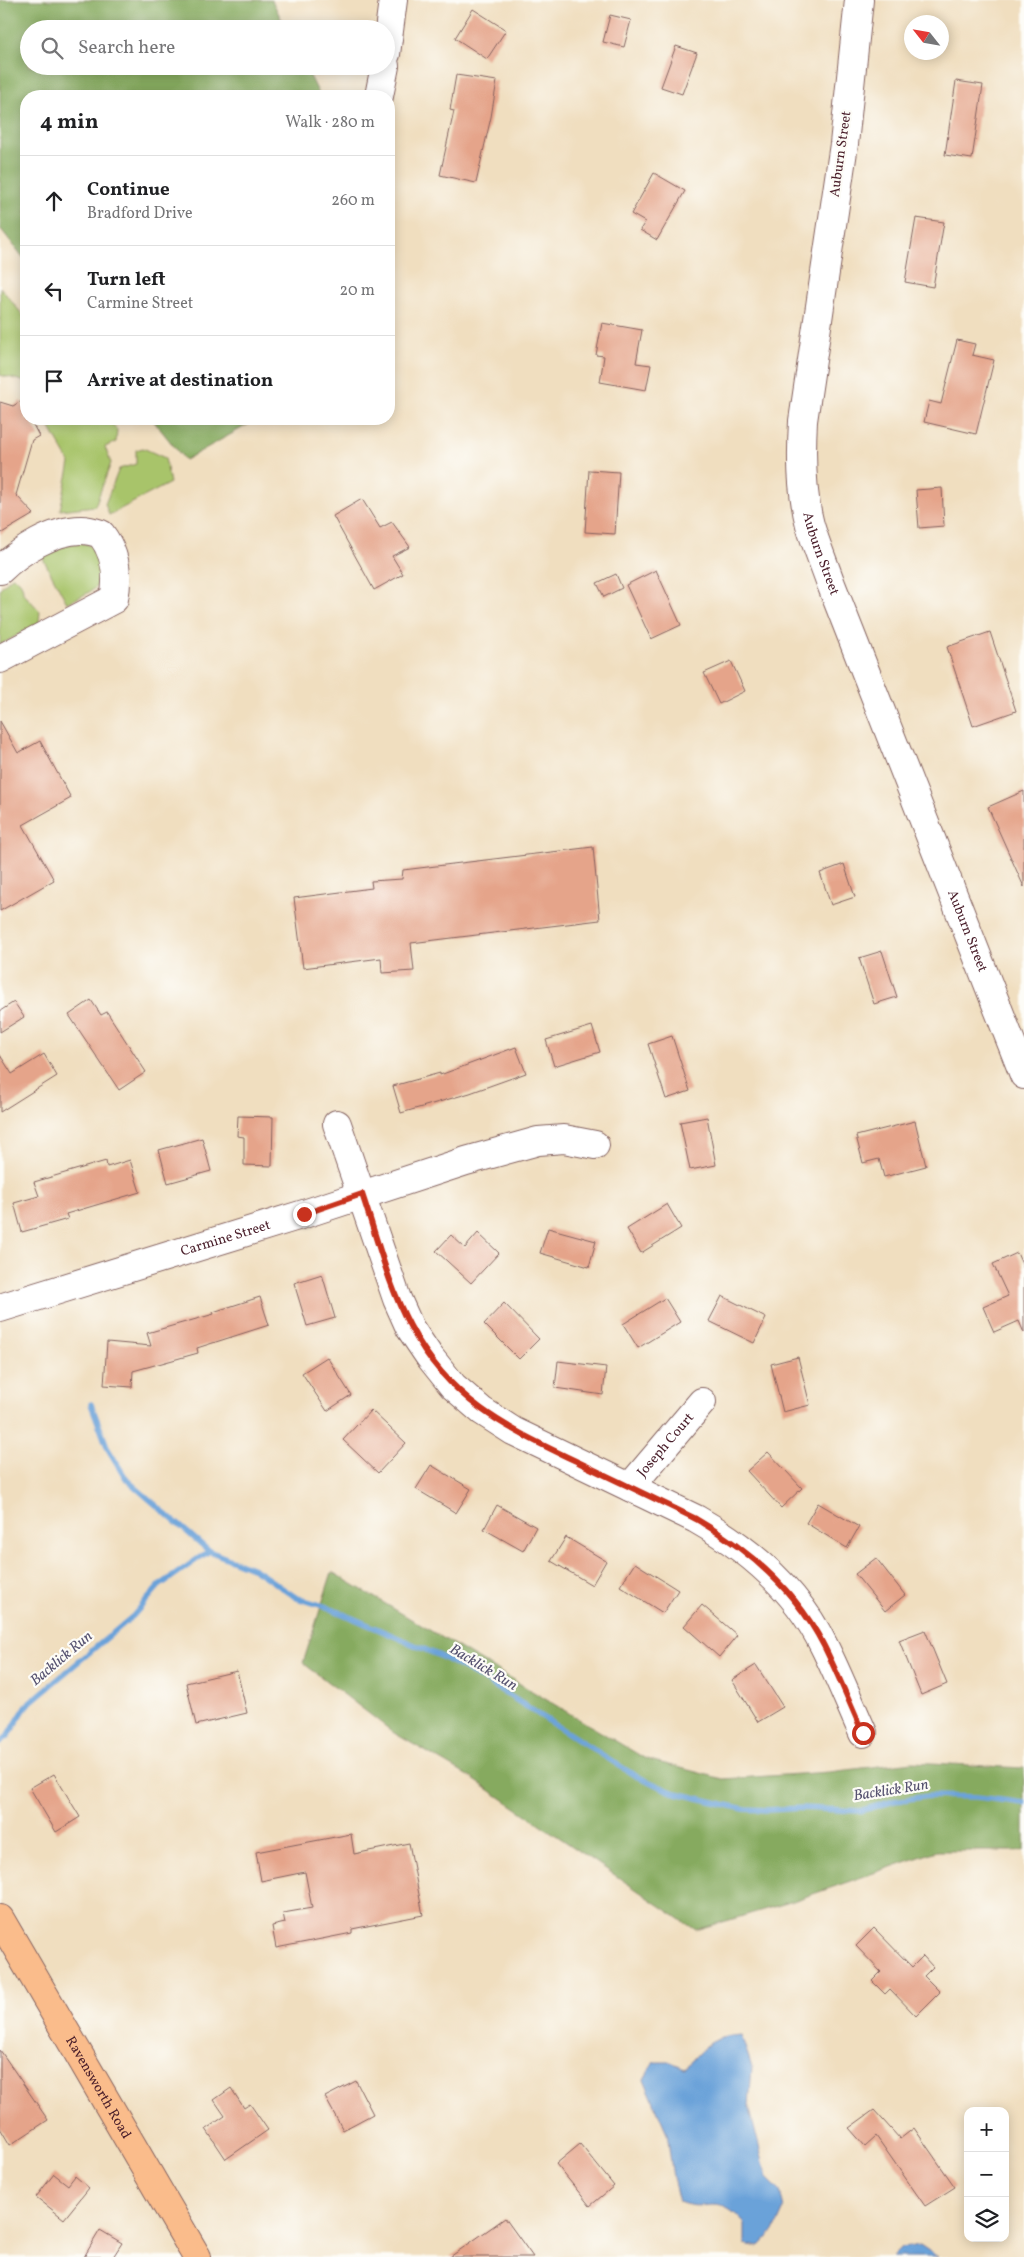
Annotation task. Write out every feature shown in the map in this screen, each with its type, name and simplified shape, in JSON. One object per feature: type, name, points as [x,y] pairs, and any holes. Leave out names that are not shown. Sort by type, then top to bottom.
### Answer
[{"type":"main road","name":"Ravensworth Road","points":[[0,1919],[197,2257]]},
{"type":"street","points":[[390,20],[393,0]]},
{"type":"street","name":"Auburn Street","points":[[859,0],[844,144],[803,421],[802,482],[810,524],[831,584],[1024,1076]]},
{"type":"street","points":[[380,90],[383,75]]},
{"type":"street","points":[[0,570],[42,541],[81,530],[101,534],[113,554],[117,575],[114,599],[0,660]]},
{"type":"street","points":[[337,1124],[396,1299],[420,1342],[453,1386],[482,1411],[513,1431],[696,1519],[720,1533],[752,1556],[780,1583],[804,1613],[824,1644],[863,1733]]},
{"type":"street","name":"Carmine Street","points":[[0,1308],[304,1214],[466,1161],[538,1141],[564,1139],[595,1145]]},
{"type":"street","name":"Joseph Court","points":[[630,1487],[702,1402]]},
{"type":"green space","points":[[0,0],[272,0],[282,20],[20,20],[20,75],[310,75],[317,90],[20,90],[20,253],[0,228]]},
{"type":"green space","points":[[0,287],[20,312],[20,380],[0,375]]},
{"type":"green space","points":[[48,425],[113,425],[117,430],[116,442],[105,447],[111,463],[95,506],[60,510],[70,463]]},
{"type":"green space","points":[[157,425],[247,425],[185,460]]},
{"type":"green space","points":[[143,448],[165,458],[170,483],[109,515],[105,504],[119,469],[136,464],[136,450]]},
{"type":"green space","points":[[76,542],[91,546],[100,559],[102,576],[101,581],[95,588],[67,603],[41,555]]},
{"type":"green space","points":[[12,577],[20,583],[23,593],[40,611],[39,623],[0,645],[0,588]]},
{"type":"green space","points":[[332,1572],[646,1759],[723,1779],[829,1772],[913,1762],[1024,1768],[1024,1851],[937,1851],[790,1902],[696,1930],[473,1779],[394,1733],[303,1663]]},
{"type":"water","points":[[741,2035],[752,2067],[749,2106],[767,2178],[780,2191],[784,2209],[775,2229],[758,2247],[745,2244],[745,2224],[727,2208],[713,2205],[689,2205],[679,2202],[673,2178],[667,2133],[644,2079],[654,2062],[671,2062],[685,2068],[709,2044],[722,2038]]},
{"type":"water","points":[[920,2245],[938,2257],[892,2257],[901,2248]]},
{"type":"building","points":[[473,9],[506,30],[487,59],[455,38]]},
{"type":"building","points":[[610,15],[631,20],[624,47],[603,42]]},
{"type":"building","points":[[676,46],[697,53],[682,94],[661,87]]},
{"type":"building","points":[[456,75],[497,81],[476,183],[440,175],[454,111],[450,110]]},
{"type":"building","points":[[956,81],[983,85],[972,159],[945,155]]},
{"type":"building","points":[[654,173],[685,191],[657,240],[640,230],[645,222],[631,214]]},
{"type":"building","points":[[916,218],[944,222],[933,287],[905,282]]},
{"type":"building","points":[[602,323],[642,330],[636,363],[651,365],[646,390],[600,382],[604,356],[596,355]]},
{"type":"building","points":[[957,340],[975,344],[972,355],[994,360],[976,434],[924,422],[929,401],[941,404]]},
{"type":"building","points":[[0,402],[13,406],[20,402],[20,425],[33,425],[39,436],[32,440],[16,495],[34,514],[0,534]]},
{"type":"building","points":[[589,470],[619,472],[615,534],[585,532]]},
{"type":"building","points":[[942,488],[944,526],[919,528],[916,490]]},
{"type":"building","points":[[362,499],[380,528],[392,522],[410,547],[392,556],[403,574],[374,590],[333,516]]},
{"type":"building","points":[[656,570],[681,625],[651,639],[626,585]]},
{"type":"building","points":[[616,574],[622,588],[604,597],[597,583]]},
{"type":"building","points":[[990,632],[1016,711],[973,726],[947,647]]},
{"type":"building","points":[[731,661],[745,691],[719,704],[704,673]]},
{"type":"building","points":[[0,721],[18,753],[40,741],[71,798],[23,825],[54,880],[0,911]]},
{"type":"building","points":[[1024,791],[1024,887],[988,807]]},
{"type":"building","points":[[593,847],[600,920],[411,943],[414,971],[382,973],[381,958],[303,968],[294,898],[372,888],[371,881],[402,879],[403,870]]},
{"type":"building","points":[[844,864],[855,897],[831,905],[820,873]]},
{"type":"building","points":[[882,951],[897,997],[874,1004],[859,958]]},
{"type":"building","points":[[91,1000],[101,1015],[107,1012],[146,1072],[119,1090],[69,1015]]},
{"type":"building","points":[[14,1002],[24,1017],[0,1032],[0,1011]]},
{"type":"building","points":[[592,1026],[600,1052],[554,1066],[546,1040]]},
{"type":"building","points":[[672,1036],[690,1091],[666,1099],[648,1044]]},
{"type":"building","points":[[516,1047],[526,1073],[470,1093],[401,1113],[393,1086],[440,1073],[440,1075]]},
{"type":"building","points":[[44,1054],[57,1076],[0,1112],[0,1055],[12,1074]]},
{"type":"building","points":[[238,1116],[273,1117],[272,1166],[244,1165],[244,1137],[237,1136]]},
{"type":"building","points":[[707,1117],[716,1165],[690,1170],[680,1122]]},
{"type":"building","points":[[915,1121],[926,1166],[884,1177],[879,1159],[863,1163],[856,1136]]},
{"type":"building","points":[[202,1138],[211,1171],[168,1183],[159,1150]]},
{"type":"building","points":[[130,1160],[140,1192],[66,1214],[68,1219],[22,1232],[14,1203],[39,1196],[34,1182],[106,1161],[107,1167]]},
{"type":"building","points":[[667,1204],[681,1228],[641,1253],[627,1229]]},
{"type":"building","points":[[548,1228],[596,1241],[589,1267],[540,1253]]},
{"type":"building","points":[[478,1233],[499,1253],[471,1283],[436,1251],[451,1235],[465,1248]]},
{"type":"building","points":[[1017,1253],[1024,1269],[1024,1333],[1019,1321],[994,1332],[983,1307],[1008,1296],[993,1264]]},
{"type":"building","points":[[322,1274],[335,1318],[307,1326],[294,1283]]},
{"type":"building","points":[[722,1296],[766,1318],[754,1343],[709,1321]]},
{"type":"building","points":[[260,1297],[269,1325],[197,1348],[198,1353],[133,1371],[132,1387],[104,1385],[107,1342],[151,1346],[147,1333],[214,1314],[213,1312]]},
{"type":"building","points":[[665,1298],[680,1322],[638,1348],[623,1324]]},
{"type":"building","points":[[504,1303],[539,1339],[519,1359],[484,1324]]},
{"type":"building","points":[[327,1357],[351,1395],[327,1411],[302,1373]]},
{"type":"building","points":[[798,1357],[810,1405],[783,1412],[771,1364]]},
{"type":"building","points":[[558,1361],[606,1367],[603,1395],[555,1388]]},
{"type":"building","points":[[371,1410],[406,1443],[378,1473],[343,1440]]},
{"type":"building","points":[[768,1452],[802,1488],[781,1508],[747,1471]]},
{"type":"building","points":[[431,1465],[471,1489],[456,1513],[416,1489]]},
{"type":"building","points":[[818,1503],[859,1527],[847,1548],[806,1523]]},
{"type":"building","points":[[497,1505],[536,1527],[523,1551],[484,1529]]},
{"type":"building","points":[[566,1537],[606,1561],[592,1585],[551,1561]]},
{"type":"building","points":[[876,1558],[905,1595],[885,1611],[855,1574]]},
{"type":"building","points":[[635,1563],[678,1590],[663,1613],[620,1586]]},
{"type":"building","points":[[702,1605],[737,1635],[719,1657],[684,1626]]},
{"type":"building","points":[[925,1630],[947,1684],[921,1695],[899,1640]]},
{"type":"building","points":[[756,1665],[783,1707],[758,1722],[732,1680]]},
{"type":"building","points":[[237,1671],[247,1713],[196,1725],[186,1683]]},
{"type":"building","points":[[54,1774],[80,1817],[56,1832],[30,1788]]},
{"type":"building","points":[[351,1834],[354,1854],[409,1843],[423,1915],[352,1929],[352,1933],[276,1948],[272,1926],[285,1923],[283,1913],[312,1908],[305,1872],[261,1881],[256,1852]]},
{"type":"building","points":[[874,1928],[912,1967],[923,1956],[933,1967],[924,1976],[940,1992],[916,2016],[890,1989],[885,1994],[872,1981],[881,1972],[856,1946]]},
{"type":"building","points":[[0,2050],[48,2120],[10,2145],[0,2128]]},
{"type":"building","points":[[356,2081],[373,2114],[343,2130],[325,2097]]},
{"type":"building","points":[[231,2088],[244,2108],[250,2104],[268,2130],[226,2159],[206,2129],[225,2116],[214,2100]]},
{"type":"building","points":[[874,2110],[900,2139],[914,2128],[955,2187],[925,2206],[876,2136],[865,2146],[849,2128]]},
{"type":"building","points":[[580,2144],[614,2186],[590,2206],[556,2164]]},
{"type":"building","points":[[54,2174],[68,2185],[75,2176],[89,2188],[64,2219],[36,2197]]},
{"type":"building","points":[[505,2218],[533,2257],[450,2257]]},
{"type":"building","points":[[100,2230],[122,2243],[113,2257],[84,2257]]},
{"type":"waterway","points":[[91,1404],[108,1449],[127,1480],[209,1551]]},
{"type":"waterway","name":"Backlick Run","points":[[0,1742],[8,1736],[27,1705],[133,1616],[159,1586],[209,1551],[254,1569],[297,1598],[327,1607],[440,1656],[483,1679],[634,1775],[672,1792],[744,1809],[768,1810],[802,1808],[860,1811],[894,1801],[929,1796],[977,1797],[1024,1803]]},
{"type":"route","points":[[304,1214],[362,1194],[396,1299],[410,1328],[453,1386],[482,1411],[513,1431],[696,1519],[720,1533],[752,1556],[780,1583],[804,1613],[824,1644],[863,1733]]}]
